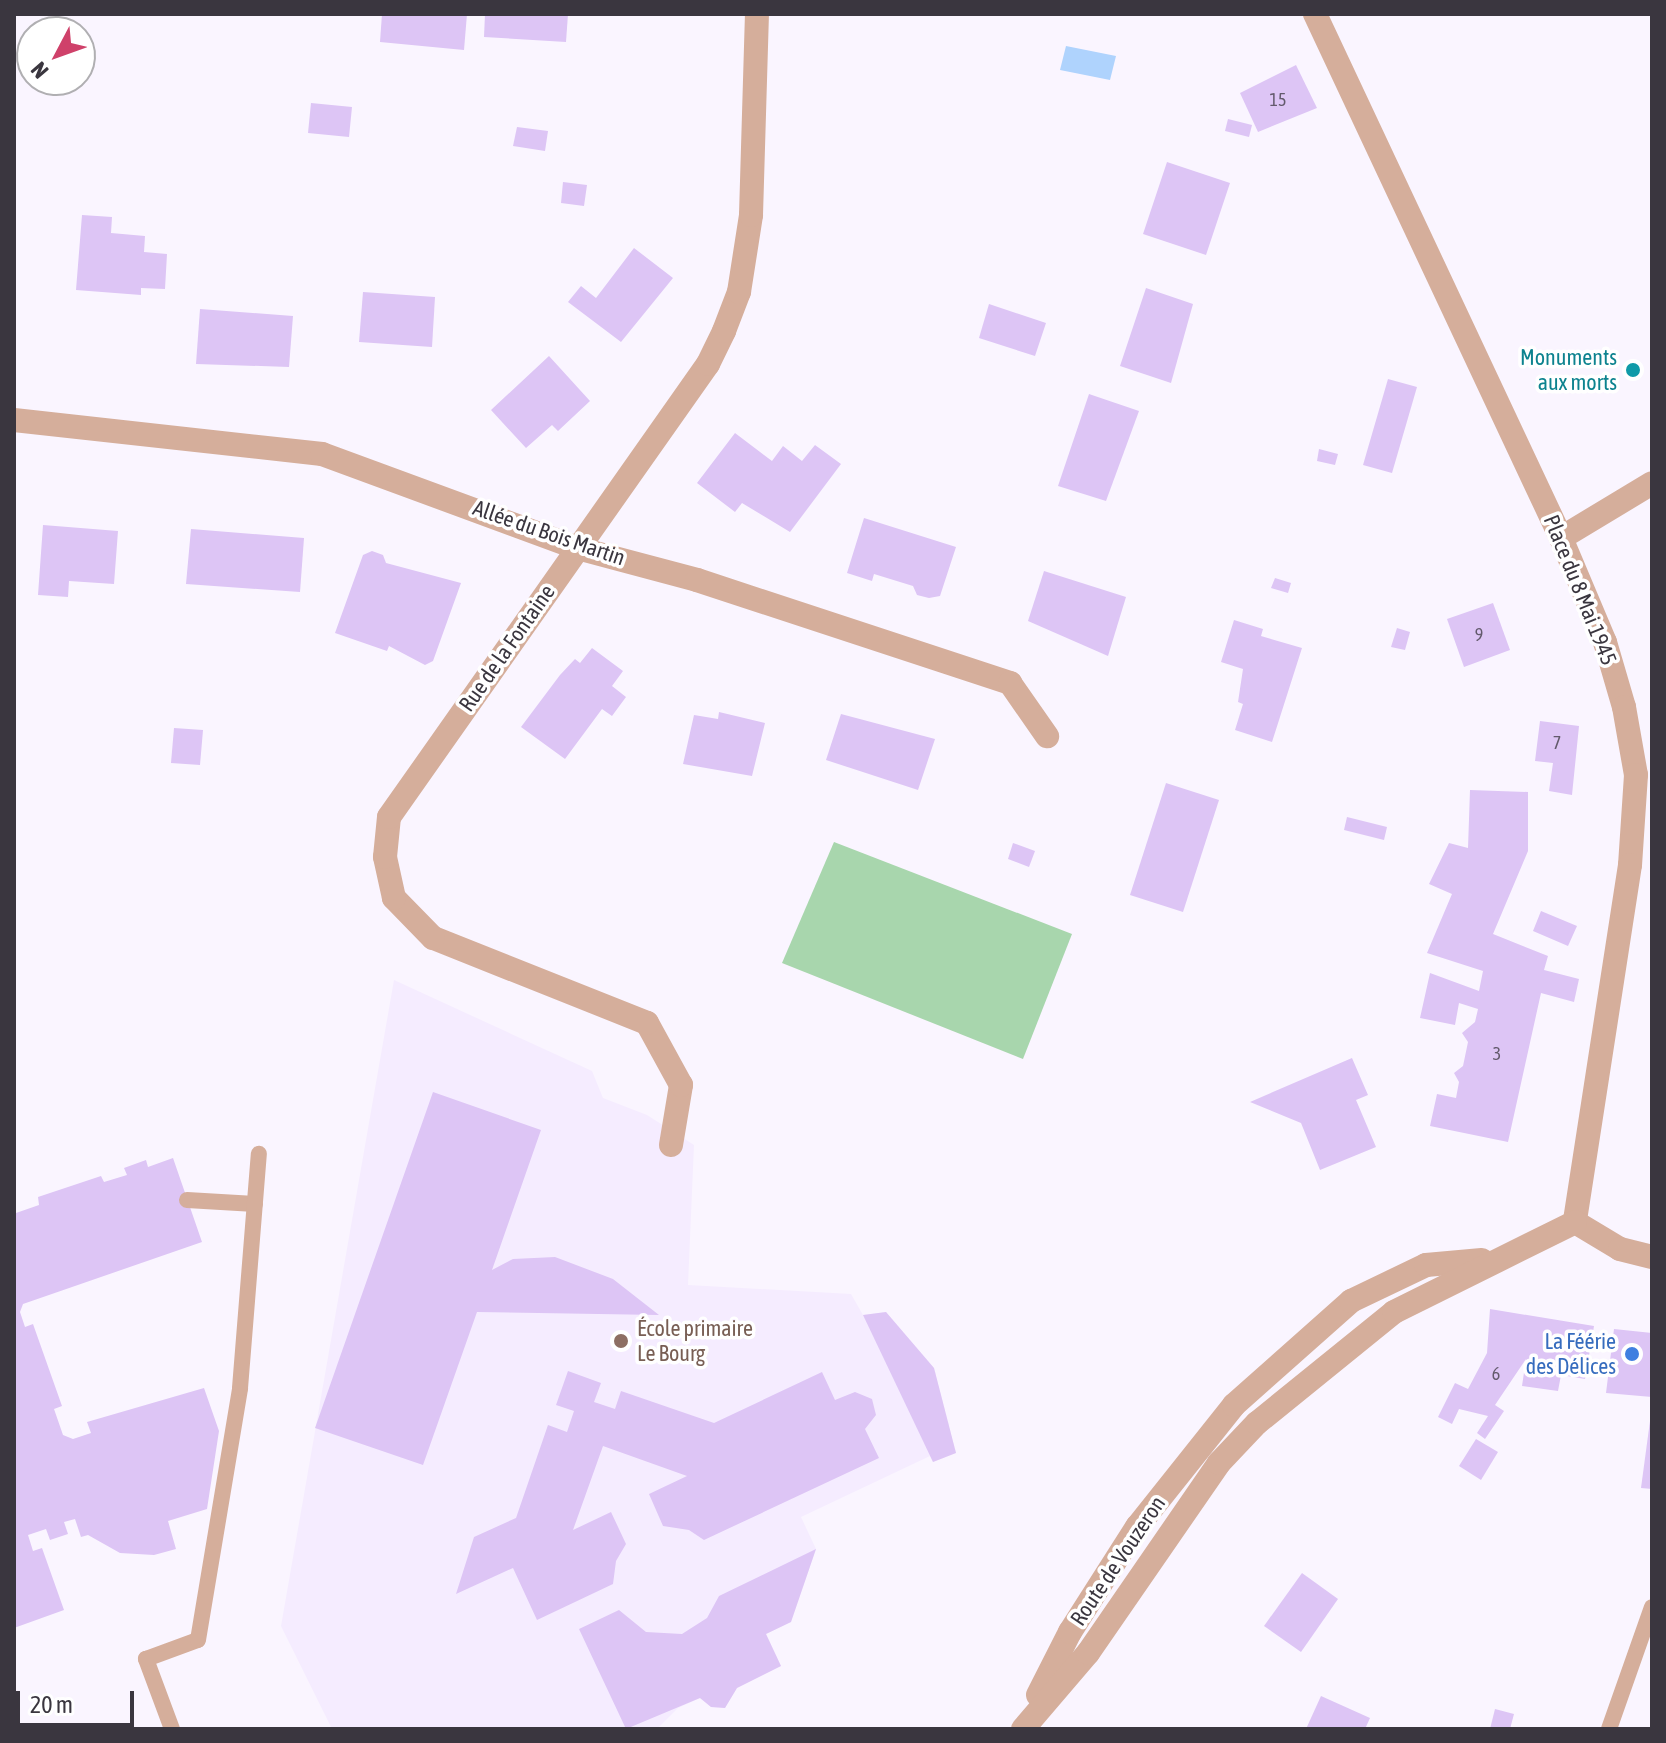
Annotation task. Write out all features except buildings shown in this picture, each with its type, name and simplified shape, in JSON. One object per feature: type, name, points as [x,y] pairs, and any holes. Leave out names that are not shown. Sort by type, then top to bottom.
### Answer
[{"type":"street","name":"Rue de la Fontaine","points":[[671,1145],[681,1085],[647,1023],[433,938],[394,898],[385,857],[389,817],[708,364],[739,292],[751,215],[757,14]]},
{"type":"street","name":"Place du 8 Mai 1945","points":[[1315,14],[1561,538],[1605,642],[1636,775],[1630,865],[1575,1222]]},
{"type":"street","name":"Allée du Bois Martin","points":[[14,420],[322,454],[577,548],[697,580],[1010,683],[1047,736]]},
{"type":"street","points":[[1561,538],[1652,483]]},
{"type":"street","points":[[1575,1222],[1620,1249],[1652,1257]]},
{"type":"street","name":"Route de Vouzeron","points":[[1022,1729],[1088,1653],[1219,1463],[1257,1423],[1394,1312],[1575,1222]]},
{"type":"street","name":"Route de Vouzeron","points":[[1022,1729],[1070,1632],[1137,1527],[1234,1405],[1351,1301],[1426,1265],[1496,1259]]},
{"type":"street","points":[[1234,1405],[1257,1423]]},
{"type":"lane","points":[[172,1729],[146,1659],[198,1640],[240,1388],[259,1154]]},
{"type":"lane","points":[[187,1200],[255,1204]]},
{"type":"lane","points":[[1609,1729],[1652,1607]]},
{"type":"shaded area","name":"École primaire Le Bourg","points":[[394,980],[592,1071],[603,1098],[647,1115],[694,1145],[688,1285],[851,1294],[863,1315],[886,1312],[934,1368],[956,1453],[933,1462],[930,1456],[801,1517],[816,1549],[791,1622],[766,1634],[781,1666],[737,1688],[725,1708],[711,1707],[700,1698],[678,1708],[657,1729],[332,1729],[281,1626]]},
{"type":"green space","points":[[834,842],[1072,934],[1023,1059],[782,963]]},
{"type":"water","points":[[1066,46],[1116,56],[1110,80],[1060,70]]},
{"type":"place","name":"Monuments aux morts","points":[[1633,370]]},
{"type":"place","name":"École primaire Le Bourg","points":[[621,1341]]},
{"type":"place","name":"La Féérie des Délices","points":[[1632,1354]]}]
